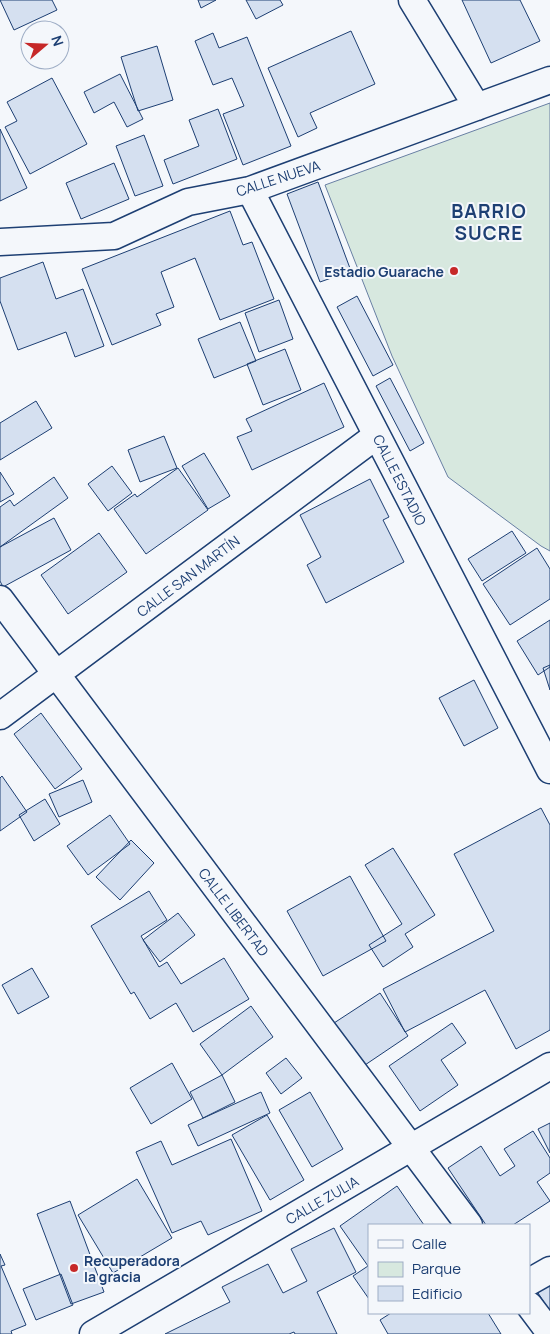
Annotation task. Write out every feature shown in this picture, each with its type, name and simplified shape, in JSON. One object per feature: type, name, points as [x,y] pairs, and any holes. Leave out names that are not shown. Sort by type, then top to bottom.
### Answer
[{"type":"street","points":[[412,0],[477,107]]},
{"type":"street","name":"CALLE NUEVA","points":[[0,242],[114,236],[188,202],[250,190],[550,80]]},
{"type":"street","name":"CALLE ESTADIO","points":[[250,190],[550,770]]},
{"type":"street","name":"CALLE SAN MARTÍN","points":[[0,716],[376,436]]},
{"type":"street","name":"CALLE LIBERTAD","points":[[0,599],[468,1224]]},
{"type":"street","name":"CALLE ZULIA","points":[[93,1334],[550,1066]]},
{"type":"street","points":[[530,1281],[550,1270]]},
{"type":"street","points":[[530,1306],[550,1333]]},
{"type":"green space","name":"Estadio Guarache","points":[[550,103],[550,551],[448,477],[392,356],[325,185]]},
{"type":"building","points":[[0,0],[52,0],[57,10],[36,20],[20,20],[20,27],[14,30]]},
{"type":"building","points":[[198,0],[216,0],[201,8]]},
{"type":"building","points":[[246,0],[280,0],[283,5],[256,19]]},
{"type":"building","points":[[462,0],[520,0],[540,41],[491,63]]},
{"type":"building","points":[[351,31],[375,84],[310,113],[317,128],[298,137],[268,68]]},
{"type":"building","points":[[213,33],[219,48],[247,37],[291,146],[243,165],[223,114],[244,106],[232,78],[213,85],[195,41]]},
{"type":"building","points":[[157,46],[173,100],[138,111],[121,57]]},
{"type":"building","points":[[120,74],[143,119],[127,127],[114,102],[94,113],[84,92]]},
{"type":"building","points":[[52,78],[87,144],[30,174],[5,127],[17,121],[7,102]]},
{"type":"building","points":[[218,109],[237,159],[173,184],[164,160],[199,146],[189,120]]},
{"type":"building","points":[[0,129],[27,188],[0,201]]},
{"type":"building","points":[[144,135],[163,186],[135,196],[116,146]]},
{"type":"building","points":[[114,163],[129,199],[81,219],[66,183]]},
{"type":"building","points":[[318,182],[351,271],[320,282],[287,194]]},
{"type":"building","points":[[230,211],[243,245],[252,242],[274,299],[220,320],[195,258],[161,272],[174,307],[156,314],[161,325],[112,345],[82,269]]},
{"type":"building","points":[[43,262],[56,299],[83,289],[104,346],[75,357],[66,332],[18,350],[0,301],[0,278]]},
{"type":"building","points":[[357,296],[393,365],[373,376],[337,307]]},
{"type":"building","points":[[279,300],[293,339],[259,352],[245,313]]},
{"type":"building","points":[[240,322],[256,361],[214,378],[198,339]]},
{"type":"building","points":[[285,349],[301,390],[263,405],[247,364]]},
{"type":"building","points":[[390,378],[424,443],[410,451],[376,386]]},
{"type":"building","points":[[324,383],[344,427],[252,470],[237,437],[252,431],[246,419]]},
{"type":"building","points":[[36,401],[52,428],[0,460],[0,423]]},
{"type":"building","points":[[164,436],[177,468],[140,482],[128,450]]},
{"type":"building","points":[[204,453],[230,496],[208,509],[182,466]]},
{"type":"building","points":[[112,466],[132,493],[108,511],[88,484]]},
{"type":"building","points":[[178,468],[208,510],[146,554],[114,509],[135,494],[137,497]]},
{"type":"building","points":[[0,472],[14,494],[0,502]]},
{"type":"building","points":[[54,477],[68,498],[0,547],[0,507],[10,500],[14,506]]},
{"type":"building","points":[[370,479],[389,517],[383,520],[404,562],[326,603],[307,565],[321,557],[300,515]]},
{"type":"building","points":[[54,518],[71,550],[3,587],[0,581],[0,547]]},
{"type":"building","points":[[512,531],[526,553],[482,581],[468,559]]},
{"type":"building","points":[[99,533],[127,572],[68,614],[41,575]]},
{"type":"building","points":[[537,548],[550,569],[550,599],[510,625],[483,584]]},
{"type":"building","points":[[550,620],[550,667],[538,675],[517,641]]},
{"type":"building","points":[[550,665],[550,690],[543,668]]},
{"type":"building","points":[[474,680],[498,728],[464,746],[439,698]]},
{"type":"building","points":[[41,713],[82,769],[55,789],[14,734]]},
{"type":"building","points":[[2,776],[27,812],[0,831],[0,778]]},
{"type":"building","points":[[83,780],[92,802],[59,817],[49,794]]},
{"type":"building","points":[[45,799],[60,824],[34,841],[19,815]]},
{"type":"building","points":[[541,808],[550,825],[550,1030],[516,1049],[485,990],[405,1032],[383,989],[494,931],[454,854]]},
{"type":"building","points":[[110,815],[130,844],[88,875],[67,846]]},
{"type":"building","points":[[131,840],[154,863],[120,900],[96,877]]},
{"type":"building","points":[[393,848],[435,915],[405,934],[413,947],[383,967],[369,945],[402,924],[365,865]]},
{"type":"building","points":[[350,876],[386,941],[323,976],[287,911]]},
{"type":"building","points":[[149,891],[167,920],[141,936],[159,967],[167,962],[181,984],[224,958],[249,999],[193,1032],[176,1003],[150,1019],[134,992],[131,994],[91,926]]},
{"type":"building","points":[[178,913],[195,935],[160,962],[143,940]]},
{"type":"building","points":[[32,968],[49,997],[18,1014],[2,985]]},
{"type":"building","points":[[380,993],[408,1036],[362,1067],[334,1023]]},
{"type":"building","points":[[251,1006],[273,1037],[222,1075],[200,1044]]},
{"type":"building","points":[[452,1023],[466,1043],[441,1060],[458,1085],[420,1111],[389,1066]]},
{"type":"building","points":[[286,1058],[302,1078],[281,1094],[266,1073]]},
{"type":"building","points":[[172,1063],[192,1099],[151,1124],[130,1088]]},
{"type":"building","points":[[222,1075],[235,1102],[203,1118],[190,1092]]},
{"type":"building","points":[[261,1092],[270,1113],[198,1146],[188,1125]]},
{"type":"building","points":[[310,1092],[343,1149],[312,1167],[279,1110]]},
{"type":"building","points":[[267,1115],[304,1180],[270,1200],[232,1135]]},
{"type":"building","points":[[550,1123],[550,1153],[538,1129]]},
{"type":"building","points":[[533,1131],[550,1158],[550,1173],[537,1182],[550,1201],[515,1224],[485,1224],[448,1168],[481,1146],[500,1176],[515,1166],[504,1149]]},
{"type":"building","points":[[231,1139],[262,1211],[208,1235],[201,1221],[172,1233],[136,1152],[161,1141],[172,1165]]},
{"type":"building","points":[[137,1179],[172,1238],[113,1273],[78,1215]]},
{"type":"building","points":[[397,1186],[423,1224],[368,1224],[368,1266],[340,1226]]},
{"type":"building","points":[[70,1201],[104,1292],[71,1304],[37,1214]]},
{"type":"building","points":[[334,1228],[356,1272],[317,1292],[337,1334],[295,1334],[294,1332],[289,1334],[165,1334],[230,1302],[222,1287],[268,1264],[283,1293],[307,1281],[291,1249]]},
{"type":"building","points":[[0,1254],[5,1265],[1,1266],[26,1325],[11,1331],[12,1334],[0,1334]]},
{"type":"building","points":[[368,1266],[368,1298],[353,1276]]},
{"type":"building","points":[[61,1274],[73,1305],[36,1320],[23,1289]]},
{"type":"building","points":[[550,1279],[550,1312],[535,1288]]},
{"type":"building","points":[[389,1314],[489,1314],[501,1334],[388,1334],[380,1320]]},
{"type":"place","name":"Estadio Guarache","points":[[454,271]]},
{"type":"place","name":"Recuperadora la gracia","points":[[74,1268]]},
{"type":"district","name":"BARRIO SUCRE","points":[[489,222]]}]
